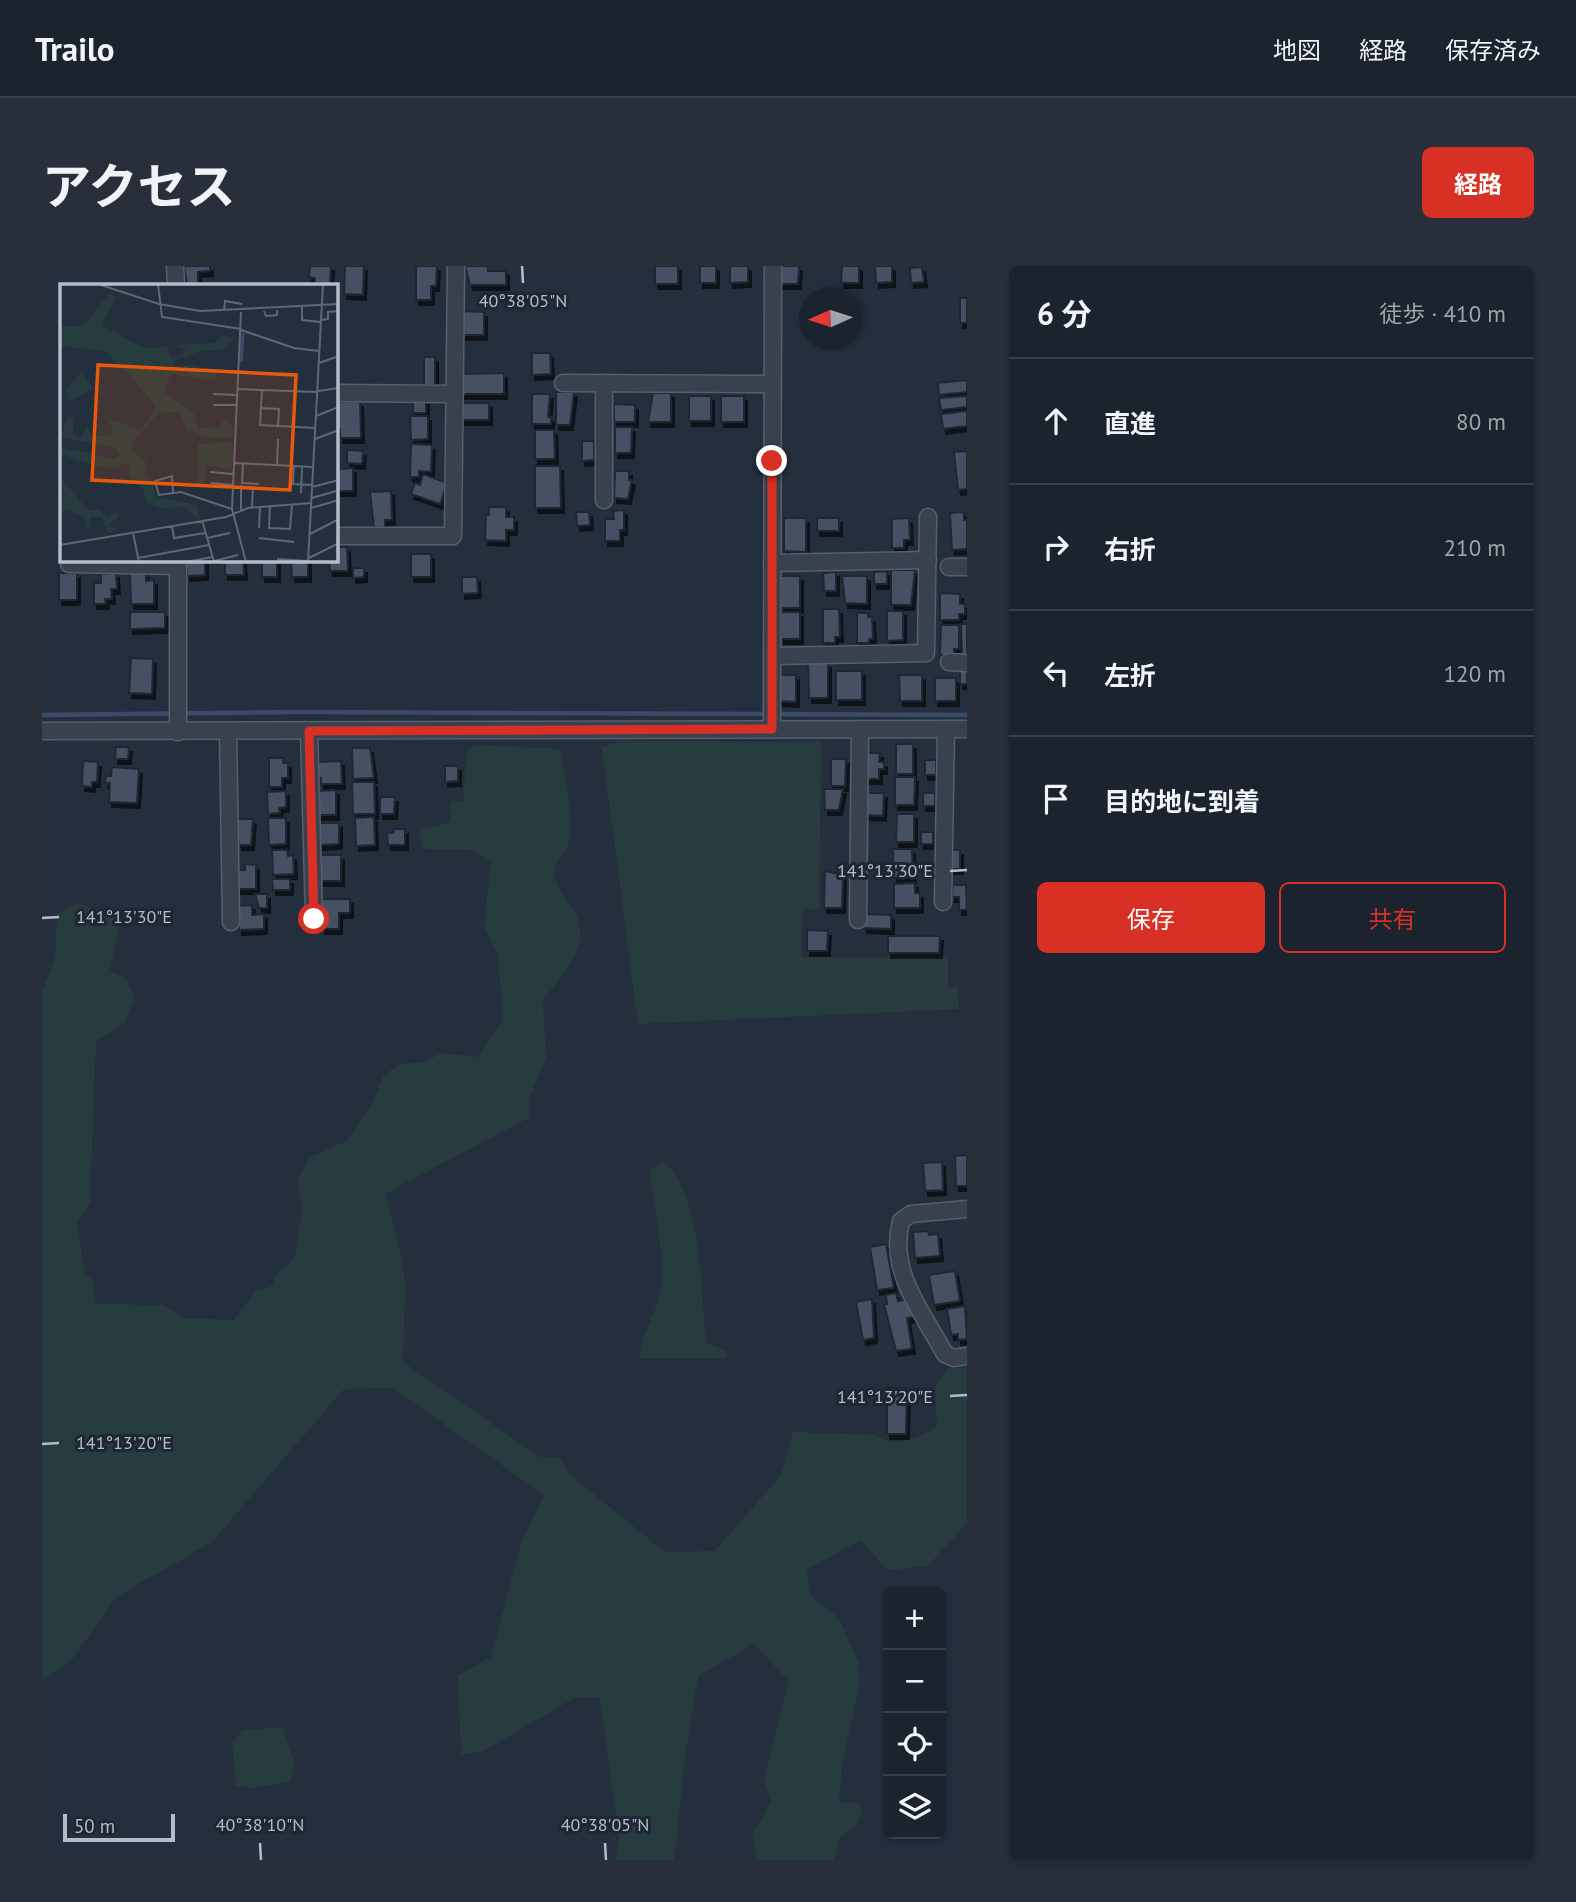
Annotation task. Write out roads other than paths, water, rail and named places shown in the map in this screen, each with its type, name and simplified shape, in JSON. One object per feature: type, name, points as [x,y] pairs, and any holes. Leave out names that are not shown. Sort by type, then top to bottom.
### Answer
[{"type":"street","points":[[175,266],[176,284]]},
{"type":"street","points":[[338,536],[453,536],[456,266]]},
{"type":"street","points":[[772,719],[773,266]]},
{"type":"street","points":[[563,383],[772,384]]},
{"type":"street","points":[[604,383],[604,500]]},
{"type":"street","points":[[338,393],[455,394]]},
{"type":"street","points":[[772,656],[926,653],[928,517]]},
{"type":"street","points":[[772,563],[928,560]]},
{"type":"street","points":[[69,564],[178,563],[178,720]]},
{"type":"street","points":[[949,567],[967,567]]},
{"type":"street","points":[[948,663],[967,663]]},
{"type":"street","points":[[42,730],[178,720],[228,732],[772,719],[860,729],[967,729]]},
{"type":"street","points":[[858,920],[860,729]]},
{"type":"street","points":[[943,902],[946,729]]},
{"type":"street","points":[[309,731],[314,919]]},
{"type":"street","points":[[228,732],[231,922]]},
{"type":"street","points":[[967,1209],[911,1214],[901,1221],[897,1237],[903,1281],[945,1354],[954,1358],[967,1356]]},
{"type":"waterway","points":[[42,715],[302,712],[967,715]]}]
